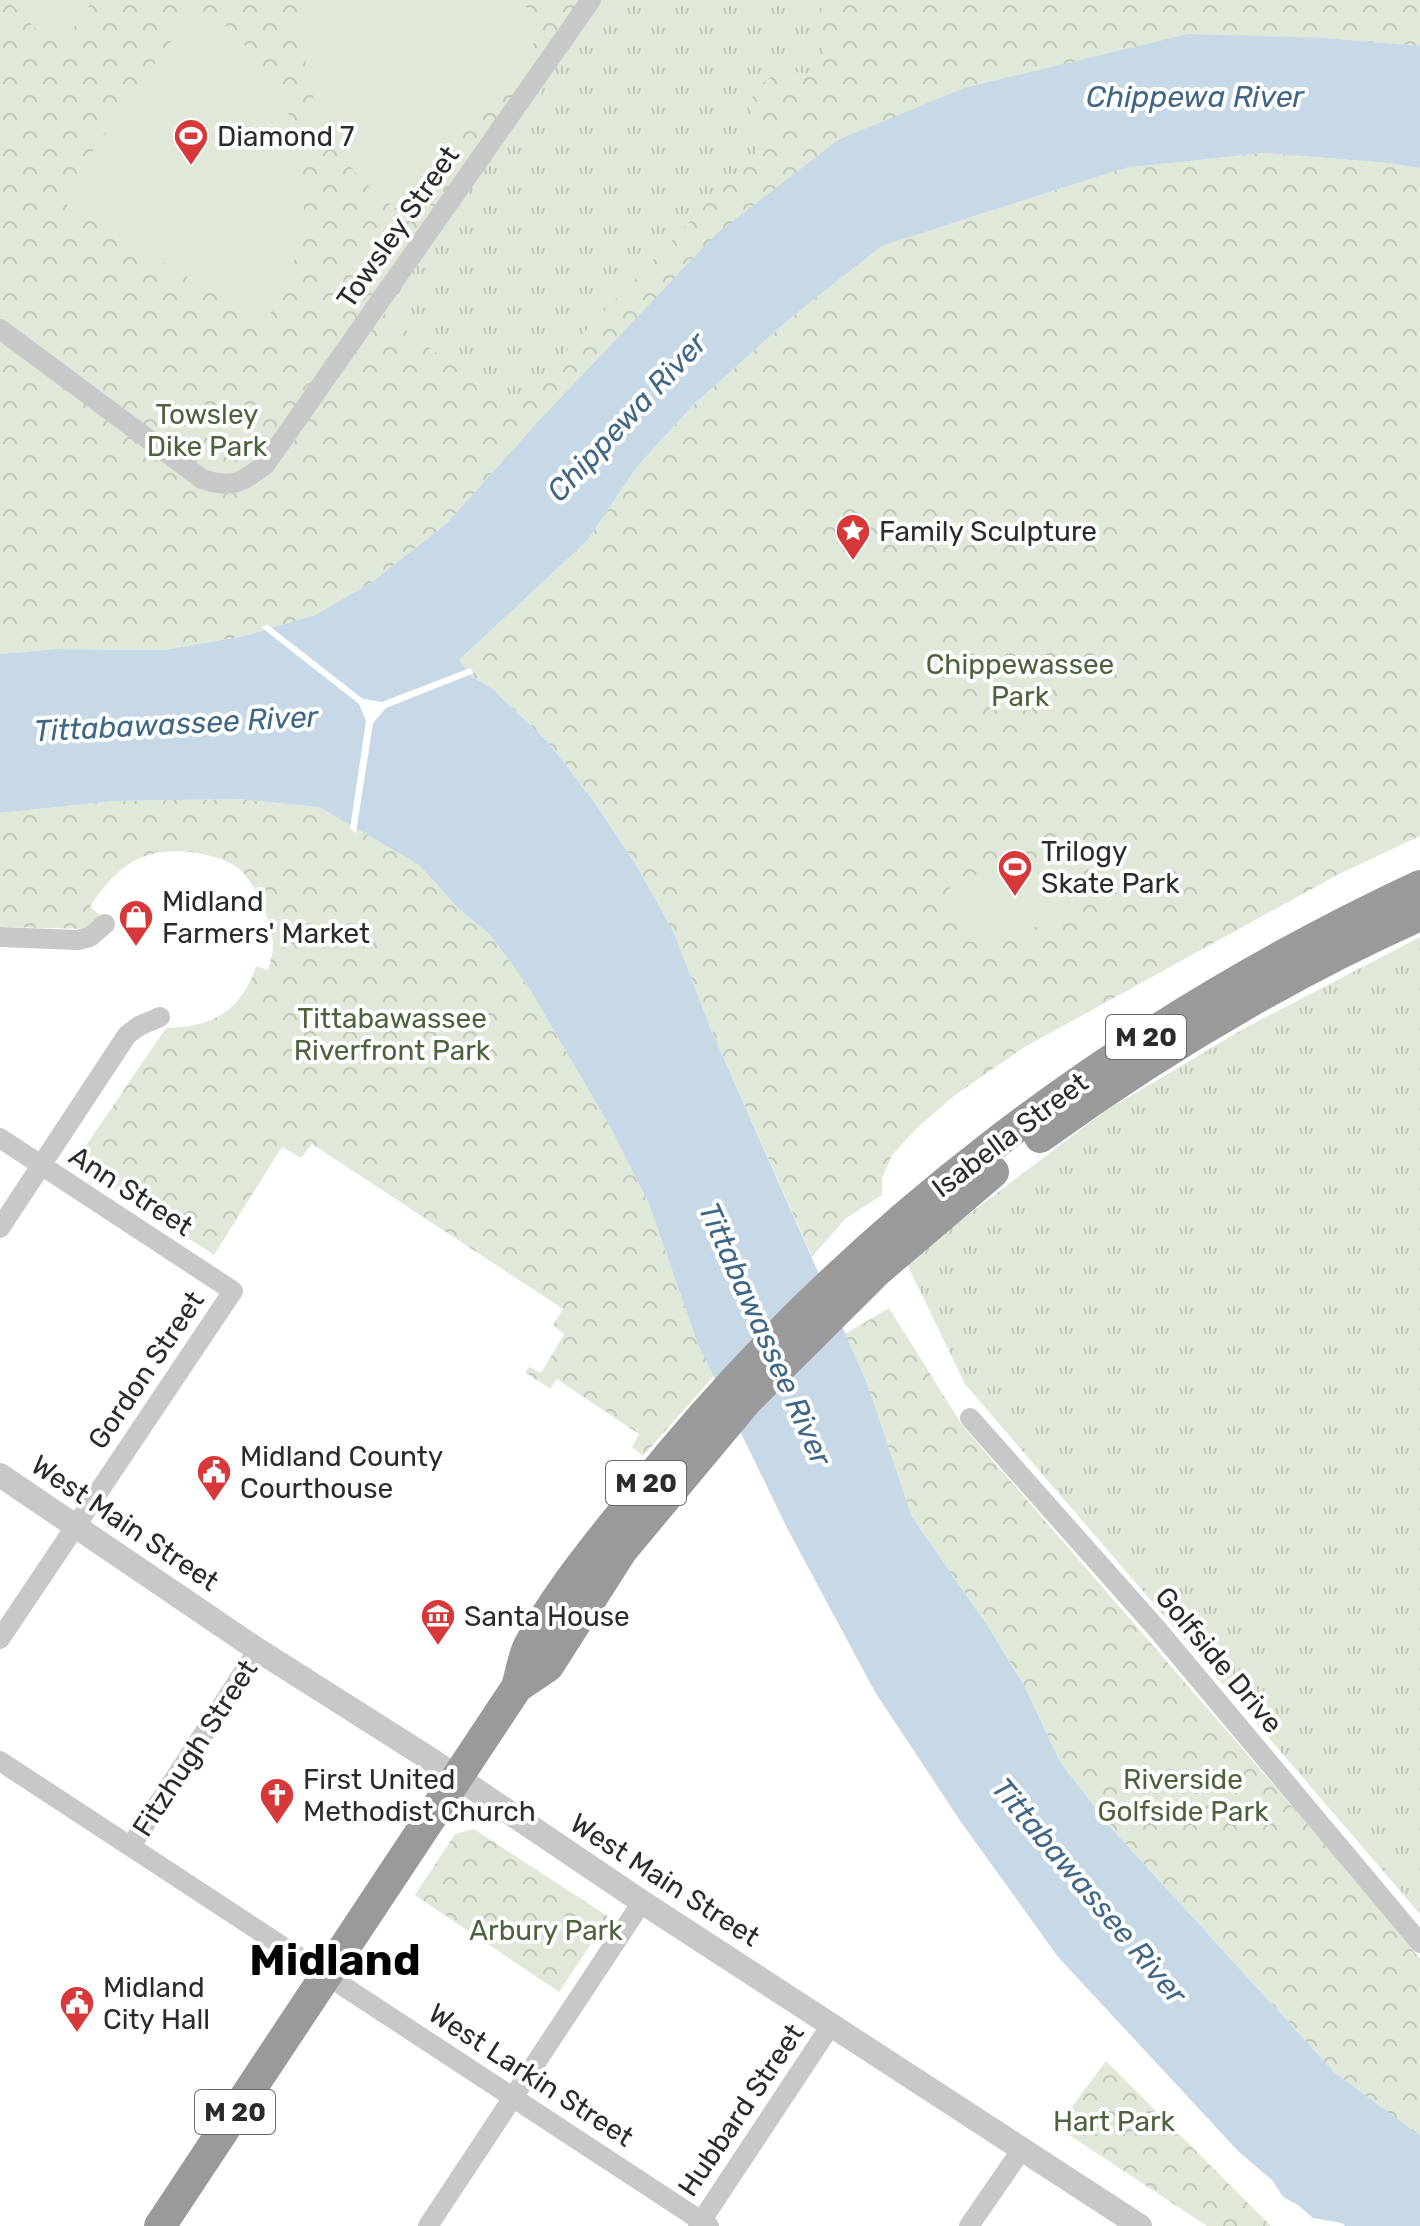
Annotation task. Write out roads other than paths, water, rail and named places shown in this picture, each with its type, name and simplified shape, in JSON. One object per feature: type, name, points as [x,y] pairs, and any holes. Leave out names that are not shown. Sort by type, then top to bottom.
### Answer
[{"type":"highway","name":"Isabella Street","points":[[901,1234],[1011,1131],[1128,1049],[1250,973],[1313,938],[1420,886]]},
{"type":"highway","name":"Isabella Street","points":[[901,1234],[1158,1056],[1297,976],[1420,915]]},
{"type":"highway","name":"M 20","points":[[160,2226],[517,1687],[528,1648],[573,1603],[605,1536],[691,1430],[788,1326],[901,1234]]},
{"type":"street","name":"Towsley Street","points":[[0,329],[202,479],[223,486],[245,479],[265,465],[591,0]]},
{"type":"street","points":[[0,937],[78,940],[90,937],[105,924]]},
{"type":"street","points":[[0,1228],[127,1035],[160,1017]]},
{"type":"street","name":"Ann Street","points":[[0,1138],[233,1291]]},
{"type":"street","name":"Gordon Street","points":[[0,1639],[233,1291]]},
{"type":"street","name":"Golfside Drive","points":[[970,1418],[1157,1629],[1420,1943]]},
{"type":"street","name":"West Main Street","points":[[0,1475],[258,1650],[1140,2226]]},
{"type":"street","name":"Fitzhugh Street","points":[[131,1846],[258,1650]]},
{"type":"street","name":"West Larkin Street","points":[[0,1761],[703,2224]]},
{"type":"street","points":[[428,2226],[642,1902]]},
{"type":"street","name":"Hubbard Street","points":[[703,2224],[831,2025]]},
{"type":"street","points":[[969,2226],[1022,2149]]},
{"type":"water","points":[[1188,34],[1325,38],[1420,46],[1420,168],[1264,153],[1125,168],[881,246],[787,321],[692,406],[636,468],[587,541],[459,660],[471,676],[491,688],[548,742],[595,803],[638,868],[674,933],[710,1027],[867,1383],[912,1517],[989,1628],[1026,1689],[1060,1762],[1112,1829],[1334,2072],[1420,2136],[1420,2226],[1345,2226],[1313,2218],[1283,2197],[1272,2180],[1239,2152],[1058,1957],[961,1822],[875,1692],[787,1528],[697,1342],[649,1204],[610,1127],[529,988],[491,936],[459,909],[419,865],[319,807],[239,799],[115,801],[0,813],[0,654],[56,649],[164,650],[244,636],[315,615],[372,582],[446,524],[715,235],[838,140],[964,88]]},
{"type":"place","name":"Diamond 7","points":[[191,167]]},
{"type":"place","name":"Family Sculpture","points":[[853,562]]},
{"type":"place","name":"Trilogy Skate Park","points":[[1015,898]]},
{"type":"place","name":"Midland Farmers' Market","points":[[136,948]]},
{"type":"place","name":"Midland County Courthouse","points":[[214,1503]]},
{"type":"place","name":"Santa House","points":[[438,1647]]},
{"type":"place","name":"First United Methodist Church","points":[[277,1826]]},
{"type":"place","name":"Midland City Hall","points":[[77,2034]]},
{"type":"district","name":"Midland","points":[[335,1960]]},
{"type":"water label","name":"Chippewa River","points":[[1195,97]]},
{"type":"water label","name":"Chippewa River","points":[[627,417]]},
{"type":"water label","name":"Tittabawassee River","points":[[176,724]]},
{"type":"water label","name":"Tittabawassee River","points":[[765,1334]]},
{"type":"water label","name":"Tittabawassee River","points":[[1089,1891]]},
{"type":"park label","name":"Towsley Dike Park","points":[[207,430]]},
{"type":"park label","name":"Chippewassee Park","points":[[1020,680]]},
{"type":"park label","name":"Tittabawassee Riverfront Park","points":[[392,1034]]},
{"type":"park label","name":"Riverside Golfside Park","points":[[1183,1795]]},
{"type":"park label","name":"Arbury Park","points":[[546,1930]]},
{"type":"park label","name":"Hart Park","points":[[1114,2121]]}]
